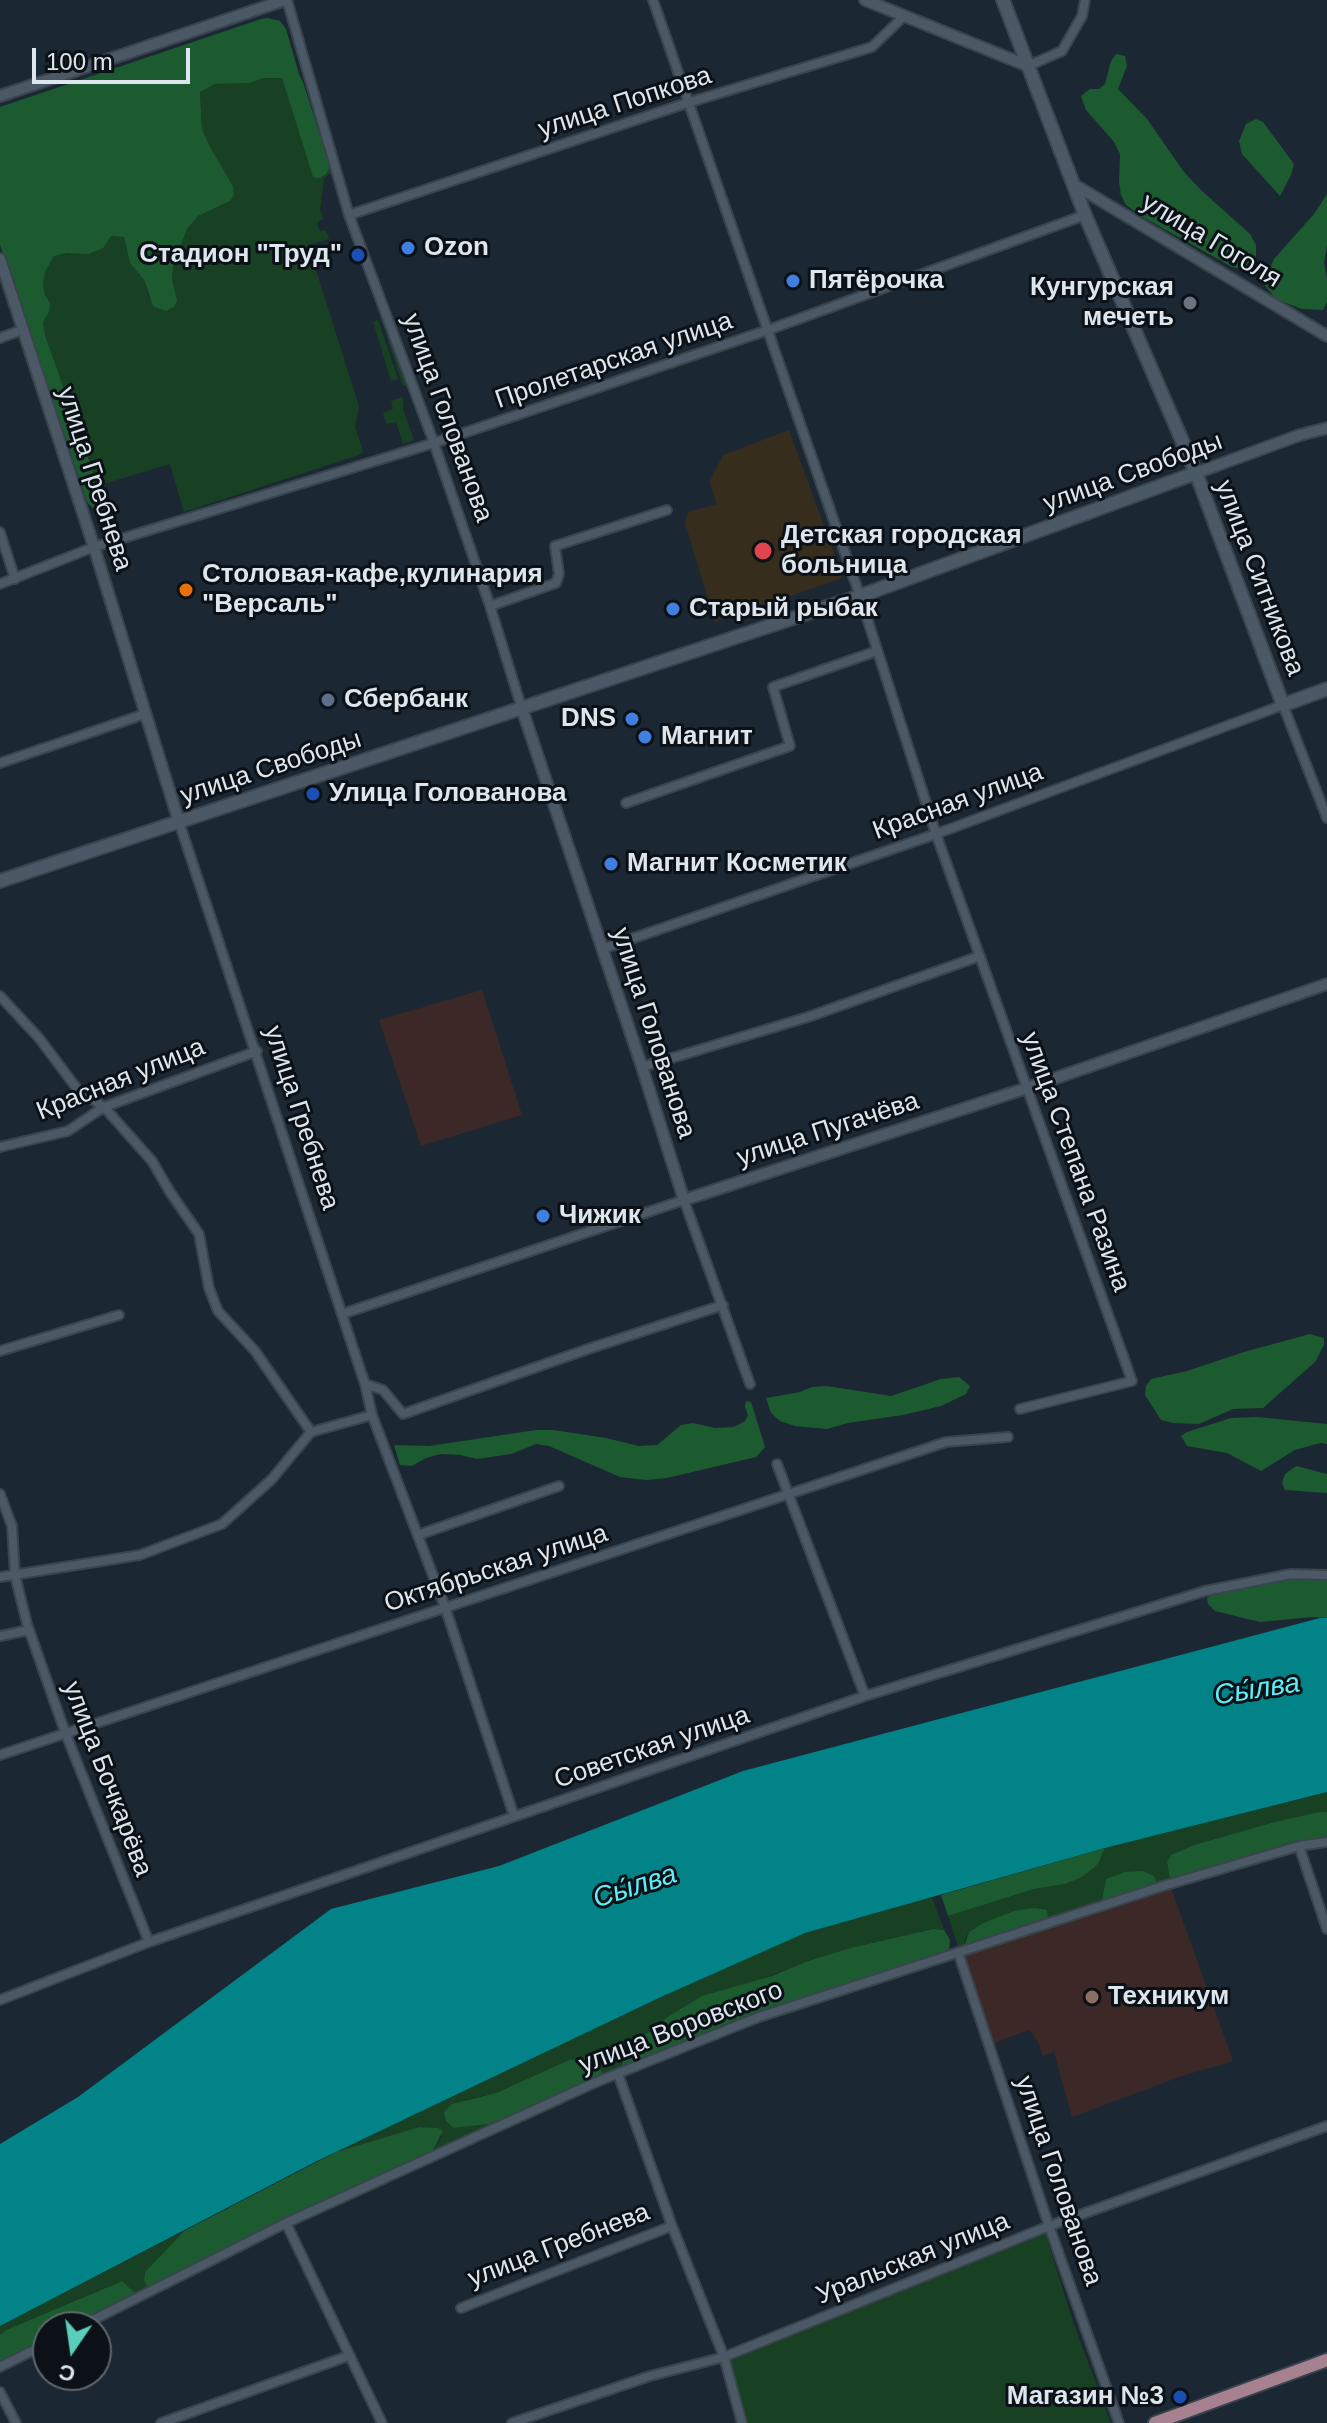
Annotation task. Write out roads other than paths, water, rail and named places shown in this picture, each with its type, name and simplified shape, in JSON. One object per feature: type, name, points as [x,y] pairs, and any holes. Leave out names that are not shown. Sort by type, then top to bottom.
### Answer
[{"type":"main road","name":"улица Ситникова","points":[[1003,0],[1085,215],[1196,473],[1283,705]]},
{"type":"main road","name":"улица Свободы","points":[[0,881],[860,596],[1196,473]]},
{"type":"main road","name":"Красная улица","points":[[1283,705],[1327,689]]},
{"type":"main road","points":[[1155,2423],[1327,2360]]},
{"type":"street","points":[[0,96],[286,0]]},
{"type":"street","name":"улица Голованова","points":[[286,0],[349,215],[434,443],[490,606],[684,1200],[750,1384]]},
{"type":"street","name":"улица Степана Разина","points":[[653,0],[860,596],[936,834],[1132,1381],[1020,1409]]},
{"type":"street","points":[[865,0],[1028,66],[1062,51],[1082,16],[1085,0]]},
{"type":"street","name":"улица Попкова","points":[[349,215],[687,103],[872,47],[903,17]]},
{"type":"street","name":"улица Гоголя","points":[[1073,184],[1327,336]]},
{"type":"street","name":"Пролетарская улица","points":[[0,584],[94,547],[434,443],[768,330],[1085,215]]},
{"type":"street","name":"улица Гребнева","points":[[0,259],[179,822],[365,1384],[372,1415],[445,1607],[514,1816]]},
{"type":"street","points":[[0,338],[22,330]]},
{"type":"street","name":"улица Свободы","points":[[1196,473],[1327,428]]},
{"type":"street","points":[[490,606],[556,583],[559,574],[555,546],[667,510]]},
{"type":"street","points":[[0,532],[15,579]]},
{"type":"street","points":[[626,803],[790,746],[773,687],[877,651]]},
{"type":"street","name":"улица Ситникова","points":[[1283,705],[1327,818]]},
{"type":"street","name":"Красная улица","points":[[602,949],[936,834],[1283,705]]},
{"type":"street","points":[[0,763],[145,714]]},
{"type":"street","points":[[642,1067],[808,1017],[980,956]]},
{"type":"street","name":"улица Пугачёва","points":[[342,1314],[1027,1088],[1327,984]]},
{"type":"street","points":[[0,996],[39,1038],[78,1090],[104,1107],[152,1161],[199,1234],[209,1288],[218,1311],[255,1351],[311,1432]]},
{"type":"street","name":"Красная улица","points":[[0,1147],[68,1131],[104,1107],[257,1051]]},
{"type":"street","points":[[365,1384],[383,1390],[403,1414],[723,1305]]},
{"type":"street","points":[[0,1351],[119,1315]]},
{"type":"street","points":[[0,1577],[140,1555],[222,1524],[272,1479],[311,1432],[372,1415]]},
{"type":"street","name":"Октябрьская улица","points":[[0,1755],[946,1442],[1008,1437]]},
{"type":"street","points":[[777,1464],[865,1696]]},
{"type":"street","points":[[418,1535],[559,1486]]},
{"type":"street","name":"улица Бочкарёва","points":[[0,1494],[12,1526],[15,1575],[29,1630],[65,1732],[149,1942]]},
{"type":"street","name":"Советская улица","points":[[0,2000],[149,1942],[865,1696],[1205,1591],[1291,1574],[1327,1575]]},
{"type":"street","points":[[0,1636],[29,1630]]},
{"type":"street","name":"улица Воровского","points":[[111,2311],[286,2223],[618,2074],[759,2017],[1299,1846],[1327,1842]]},
{"type":"street","points":[[1299,1846],[1327,1929]]},
{"type":"street","name":"улица Голованова","points":[[958,1952],[1049,2226],[1119,2423]]},
{"type":"street","name":"улица Гребнева","points":[[618,2074],[672,2226],[724,2357],[742,2423]]},
{"type":"street","name":"Уральская улица","points":[[512,2423],[650,2376],[724,2357],[1049,2226],[1327,2126]]},
{"type":"street","points":[[286,2223],[382,2423]]},
{"type":"street","name":"улица Гребнева","points":[[461,2308],[672,2226]]},
{"type":"street","points":[[0,2367],[32,2351]]},
{"type":"street","points":[[161,2423],[348,2356]]},
{"type":"street","points":[[0,2392],[16,2423]]},
{"type":"water","name":"Сы́лва","points":[[1327,1618],[1327,1792],[1105,1848],[805,1933],[661,1997],[317,2161],[0,2326],[0,2144],[78,2097],[331,1909],[499,1866],[743,1771]]},
{"type":"place","name":"Ozon","points":[[408,248]]},
{"type":"place","name":"Стадион \"Труд\"","points":[[358,255]]},
{"type":"place","name":"Пятёрочка","points":[[793,281]]},
{"type":"place","name":"Кунгурская мечеть","points":[[1190,303]]},
{"type":"place","name":"Детская городская больница","points":[[763,551]]},
{"type":"place","name":"Столовая-кафе,кулинария \"Версаль\"","points":[[186,590]]},
{"type":"place","name":"Старый рыбак","points":[[673,609]]},
{"type":"place","name":"Сбербанк","points":[[328,700]]},
{"type":"place","name":"DNS","points":[[632,719]]},
{"type":"place","name":"Магнит","points":[[645,737]]},
{"type":"place","name":"Улица Голованова","points":[[313,794]]},
{"type":"place","name":"Магнит Косметик","points":[[611,864]]},
{"type":"place","name":"Чижик","points":[[543,1216]]},
{"type":"place","name":"Техникум","points":[[1092,1997]]},
{"type":"place","name":"Магазин №3","points":[[1180,2397]]}]
